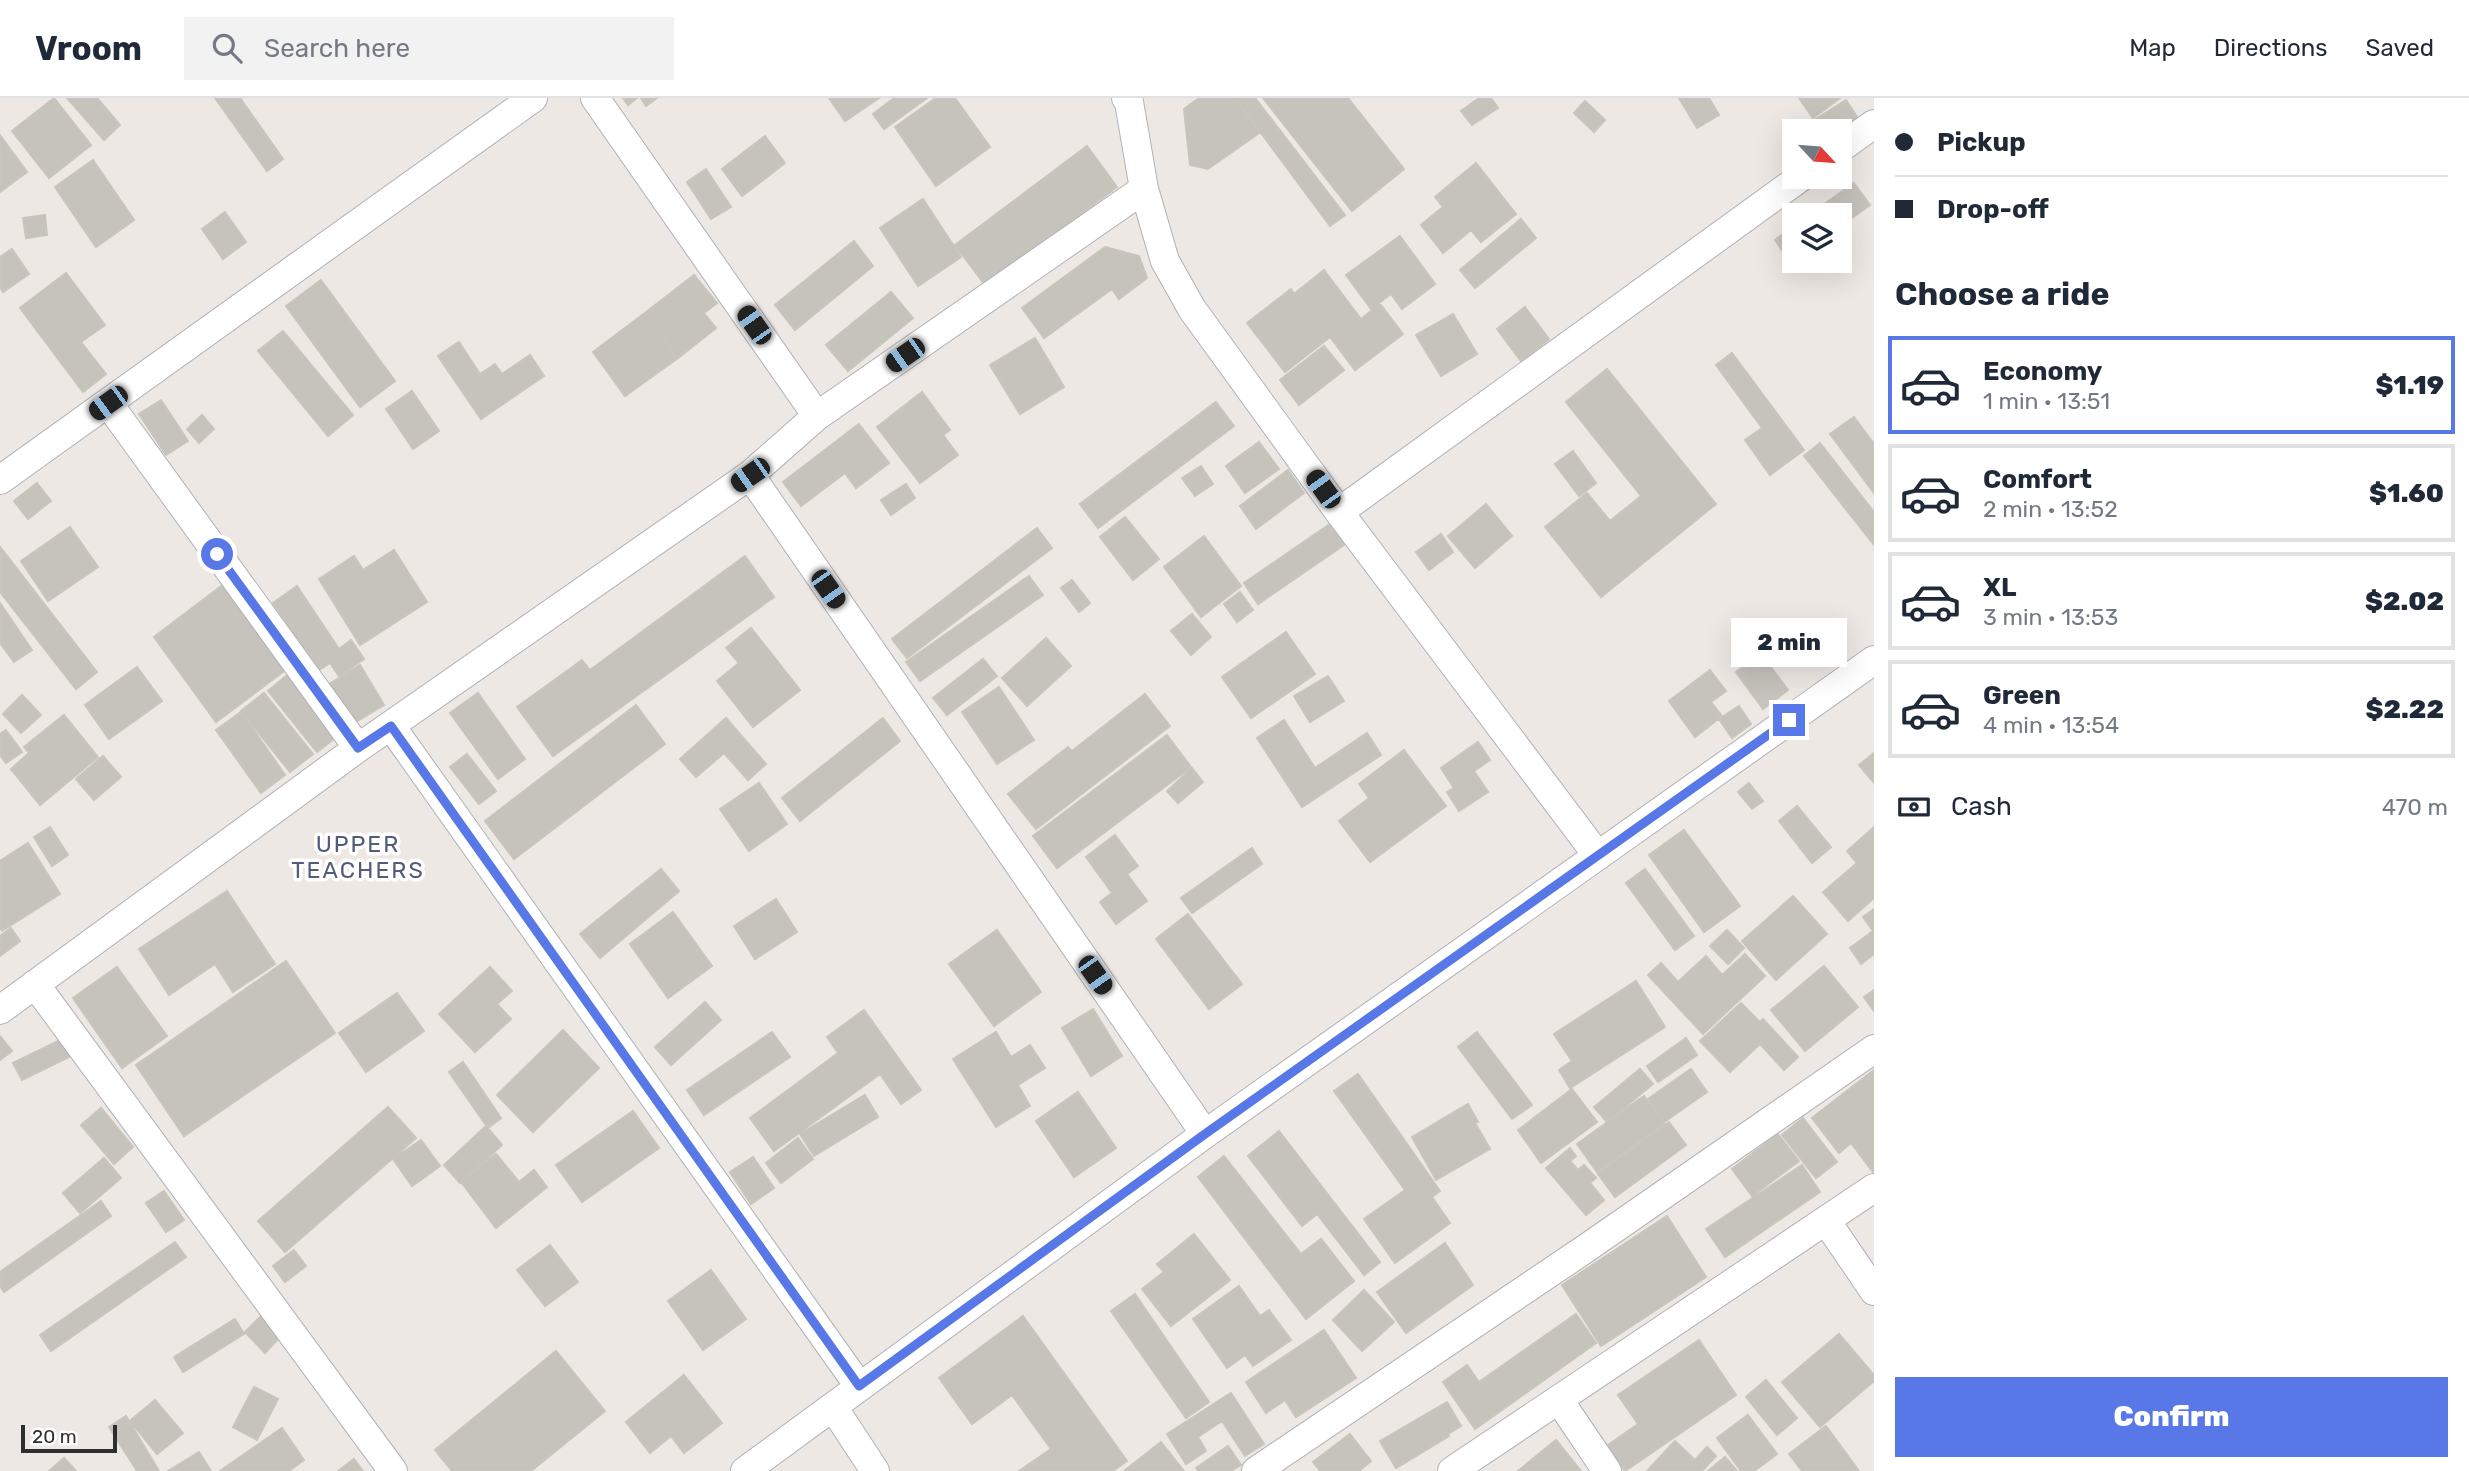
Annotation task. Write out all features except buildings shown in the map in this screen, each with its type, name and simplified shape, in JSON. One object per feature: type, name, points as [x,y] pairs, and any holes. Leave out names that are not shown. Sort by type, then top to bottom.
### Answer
[{"type":"street","points":[[0,480],[533,98]]},
{"type":"street","points":[[595,98],[817,416]]},
{"type":"street","points":[[1130,99],[1144,189],[1165,261],[1192,309],[1339,512],[1598,856]]},
{"type":"street","points":[[1852,140],[1874,124]]},
{"type":"street","points":[[0,1010],[358,748],[750,475],[817,416],[1144,189]]},
{"type":"street","points":[[1339,512],[1784,189]]},
{"type":"street","points":[[108,403],[358,748]]},
{"type":"street","points":[[750,475],[1205,1134]]},
{"type":"street","points":[[745,1471],[1205,1134],[1874,660]]},
{"type":"street","points":[[391,726],[859,1386]]},
{"type":"street","points":[[35,984],[393,1471]]},
{"type":"street","points":[[1256,1471],[1874,1049]]},
{"type":"street","points":[[1452,1471],[1874,1188]]},
{"type":"street","points":[[1827,1222],[1874,1291]]},
{"type":"street","points":[[1559,1400],[1607,1471]]},
{"type":"street","points":[[833,1407],[875,1471]]},
{"type":"district","name":"UPPER TEACHERS","points":[[358,857]]},
{"type":"route","points":[[217,554],[358,748],[391,726],[859,1386],[1205,1134],[1789,720]]}]
